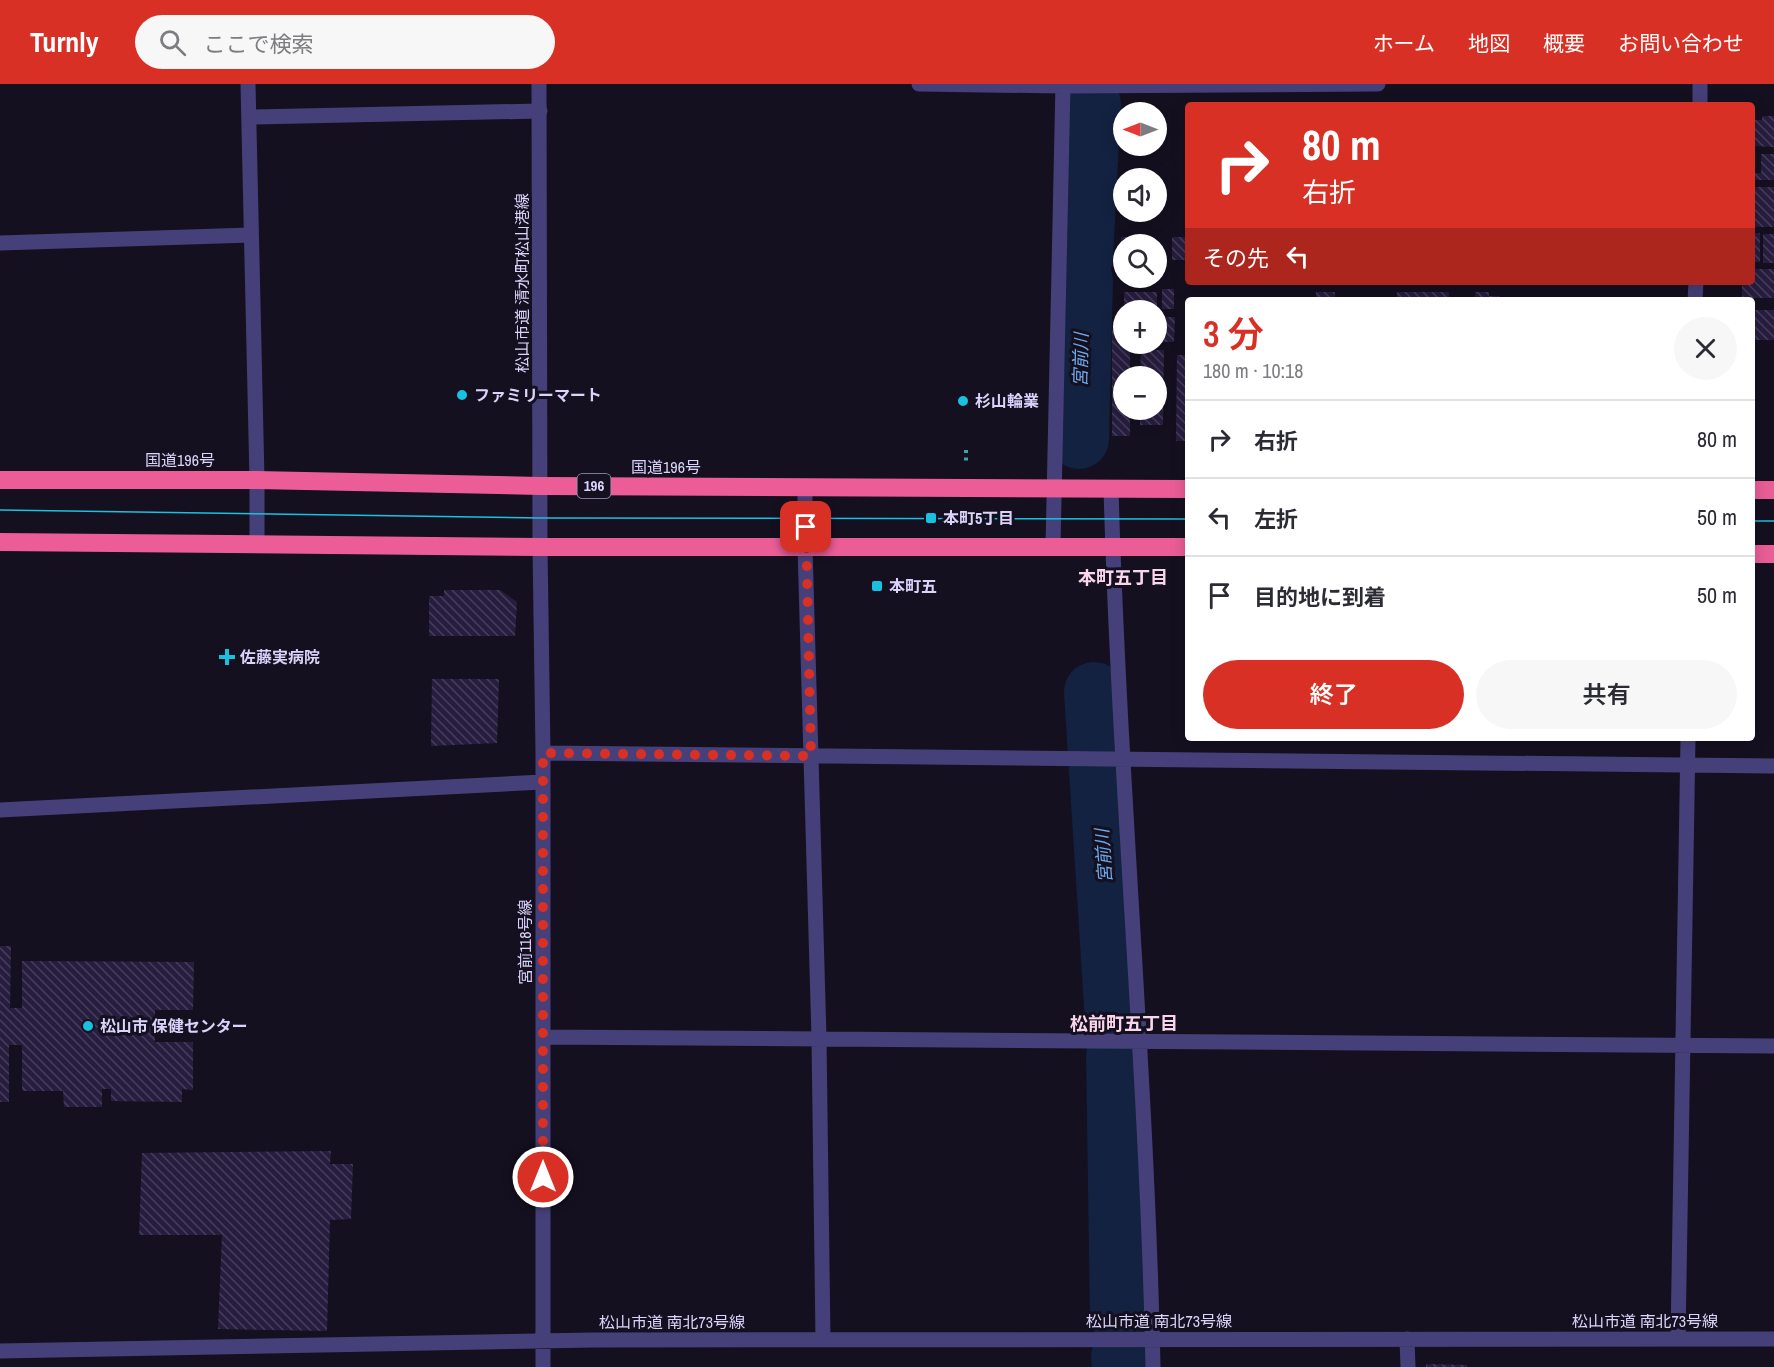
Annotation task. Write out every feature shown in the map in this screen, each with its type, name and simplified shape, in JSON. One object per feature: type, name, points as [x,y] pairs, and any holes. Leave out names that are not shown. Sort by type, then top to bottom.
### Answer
[{"type":"highway","name":"国道196号","points":[[0,480],[257,480],[540,486],[1185,489]]},
{"type":"highway","points":[[1755,490],[1774,490]]},
{"type":"highway","points":[[0,542],[540,547],[1185,547]]},
{"type":"highway","points":[[1755,554],[1774,554]]},
{"type":"street","points":[[248,84],[257,545]]},
{"type":"street","name":"松山市道 清水町松山港線","points":[[539,84],[540,518]]},
{"type":"street","points":[[919,84],[1378,84]]},
{"type":"street","points":[[1700,84],[1700,102]]},
{"type":"street","points":[[1053,546],[1063,85]]},
{"type":"street","points":[[250,117],[540,111]]},
{"type":"street","points":[[0,243],[251,235]]},
{"type":"street","points":[[806,488],[819,1038],[823,1339]]},
{"type":"street","points":[[1111,488],[1123,758],[1140,1041],[1153,1367]]},
{"type":"street","name":"宮前118号線","points":[[540,518],[543,753],[543,1367]]},
{"type":"street","points":[[1678,1339],[1688,741]]},
{"type":"street","points":[[543,753],[1774,766]]},
{"type":"street","points":[[0,810],[543,782]]},
{"type":"street","points":[[543,1037],[1774,1046]]},
{"type":"street","points":[[1407,1339],[1408,1367]]},
{"type":"street","name":"松山市道 南北73号線","points":[[0,1351],[543,1340],[1774,1339]]},
{"type":"building","points":[[1762,116],[1774,116],[1774,147],[1755,146],[1755,120],[1762,120]]},
{"type":"building","points":[[1761,154],[1774,154],[1774,180],[1755,180],[1755,173],[1761,173]]},
{"type":"building","points":[[1755,187],[1774,187],[1774,227],[1755,227]]},
{"type":"building","points":[[1755,233],[1760,233],[1760,262],[1755,262]]},
{"type":"building","points":[[1763,234],[1774,234],[1774,263],[1763,263]]},
{"type":"building","points":[[1172,237],[1185,237],[1185,260],[1172,260]]},
{"type":"building","points":[[1755,269],[1774,269],[1774,298],[1742,297],[1742,285],[1755,285]]},
{"type":"building","points":[[1162,289],[1174,289],[1174,309],[1167,309],[1167,300],[1162,300]]},
{"type":"building","points":[[1124,292],[1157,292],[1157,300],[1124,300]]},
{"type":"building","points":[[1316,292],[1335,292],[1335,297],[1316,297]]},
{"type":"building","points":[[1397,292],[1449,292],[1449,297],[1397,297]]},
{"type":"building","points":[[1475,292],[1489,292],[1489,296],[1499,296],[1499,297],[1475,297]]},
{"type":"building","points":[[1755,310],[1774,310],[1774,340],[1755,340]]},
{"type":"building","points":[[1167,317],[1175,317],[1174,342],[1167,342]]},
{"type":"building","points":[[1113,329],[1113,354],[1130,354],[1130,366],[1113,366],[1113,420],[1130,420],[1130,436],[1112,436]]},
{"type":"building","points":[[1141,354],[1164,354],[1164,366],[1140,366]]},
{"type":"building","points":[[1177,355],[1185,355],[1185,441],[1176,441]]},
{"type":"building","points":[[1140,420],[1163,420],[1163,425],[1140,425]]},
{"type":"building","points":[[444,590],[500,590],[517,602],[515,636],[429,636],[429,596],[444,596]]},
{"type":"building","points":[[432,679],[499,679],[497,743],[431,746]]},
{"type":"building","name":"松山市 保健センター","points":[[0,946],[11,946],[10,1008],[22,1008],[22,961],[194,962],[193,1010],[155,1010],[155,1042],[193,1042],[193,1090],[182,1089],[182,1102],[111,1101],[111,1089],[102,1089],[102,1107],[64,1107],[63,1091],[22,1091],[22,1045],[9,1045],[9,1102],[0,1102]]},
{"type":"building","points":[[331,1151],[330,1164],[353,1164],[351,1219],[330,1220],[327,1331],[218,1329],[222,1235],[139,1235],[142,1153]]},
{"type":"building","points":[[1426,1364],[1467,1365],[1467,1367],[1426,1367]]},
{"type":"waterway","name":"宮前川","points":[[1083,258],[1091,104]]},
{"type":"waterway","name":"宮前川","points":[[1079,439],[1083,280]]},
{"type":"waterway","name":"宮前川","points":[[1094,692],[1115,1021]]},
{"type":"waterway","name":"宮前川","points":[[1116,1055],[1120,1316]]},
{"type":"waterway","name":"宮前川","points":[[1121,1357],[1122,1367]]},
{"type":"tram line","points":[[0,510],[540,518],[1185,519]]},
{"type":"tram line","points":[[1755,521],[1774,521]]},
{"type":"place","name":"ファミリーマート","points":[[462,395]]},
{"type":"place","name":"杉山輪業","points":[[963,401]]},
{"type":"place","name":"本町5丁目","points":[[931,518]]},
{"type":"place","name":"本町五","points":[[877,586]]},
{"type":"place","name":"佐藤実病院","points":[[227,657]]},
{"type":"place","name":"松山市 保健センター","points":[[88,1026]]},
{"type":"district","name":"本町五丁目","points":[[1123,578]]},
{"type":"district","name":"松前町五丁目","points":[[1124,1024]]},
{"type":"route","points":[[543,1177],[543,753],[811,756],[806,527]]}]
